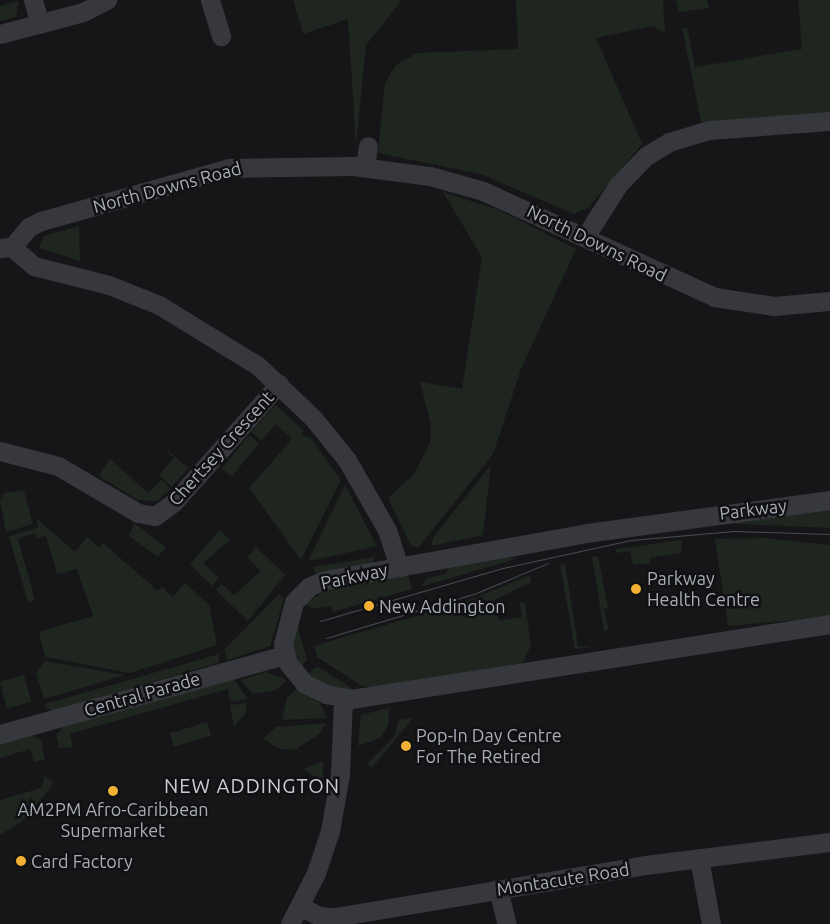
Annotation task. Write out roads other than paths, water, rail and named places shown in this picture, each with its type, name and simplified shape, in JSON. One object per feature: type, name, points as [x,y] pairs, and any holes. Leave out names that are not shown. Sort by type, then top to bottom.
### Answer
[{"type":"street","points":[[33,0],[40,24]]},
{"type":"street","points":[[0,34],[40,24],[107,0]]},
{"type":"street","points":[[210,0],[221,36]]},
{"type":"street","points":[[586,237],[618,185],[662,145],[696,132],[830,121]]},
{"type":"street","points":[[365,167],[368,146]]},
{"type":"street","name":"North Downs Road","points":[[6,248],[41,221],[229,168],[365,167],[468,185],[586,237],[714,297],[774,306],[830,301]]},
{"type":"street","points":[[6,248],[34,266],[109,285],[167,308],[234,348],[279,384],[320,426],[353,469],[390,536],[399,567]]},
{"type":"street","name":"Chertsey Crescent","points":[[0,451],[58,466],[138,513],[155,516],[174,502],[279,384]]},
{"type":"street","name":"Parkway","points":[[284,655],[290,610],[310,586],[399,567],[587,533],[830,500]]},
{"type":"street","points":[[284,655],[304,683],[343,699],[830,624]]},
{"type":"street","name":"Central Parade","points":[[0,734],[284,655]]},
{"type":"street","points":[[290,924],[321,858],[336,806],[343,699]]},
{"type":"street","name":"Montacute Road","points":[[300,906],[319,916],[335,917],[498,889],[699,858],[830,842]]},
{"type":"street","points":[[699,858],[711,924]]},
{"type":"street","points":[[498,889],[507,924]]},
{"type":"tram line","points":[[320,621],[503,568],[631,540],[734,531],[830,534]]},
{"type":"tram line","points":[[326,638],[474,594],[548,563]]},
{"type":"place","name":"Parkway Health Centre","points":[[636,589]]},
{"type":"place","name":"New Addington","points":[[369,606]]},
{"type":"place","name":"Pop-In Day Centre For The Retired","points":[[406,746]]},
{"type":"place","name":"AM2PM Afro-Caribbean Supermarket","points":[[113,791]]},
{"type":"place","name":"Card Factory","points":[[21,861]]},
{"type":"district","name":"NEW ADDINGTON","points":[[252,785]]}]
